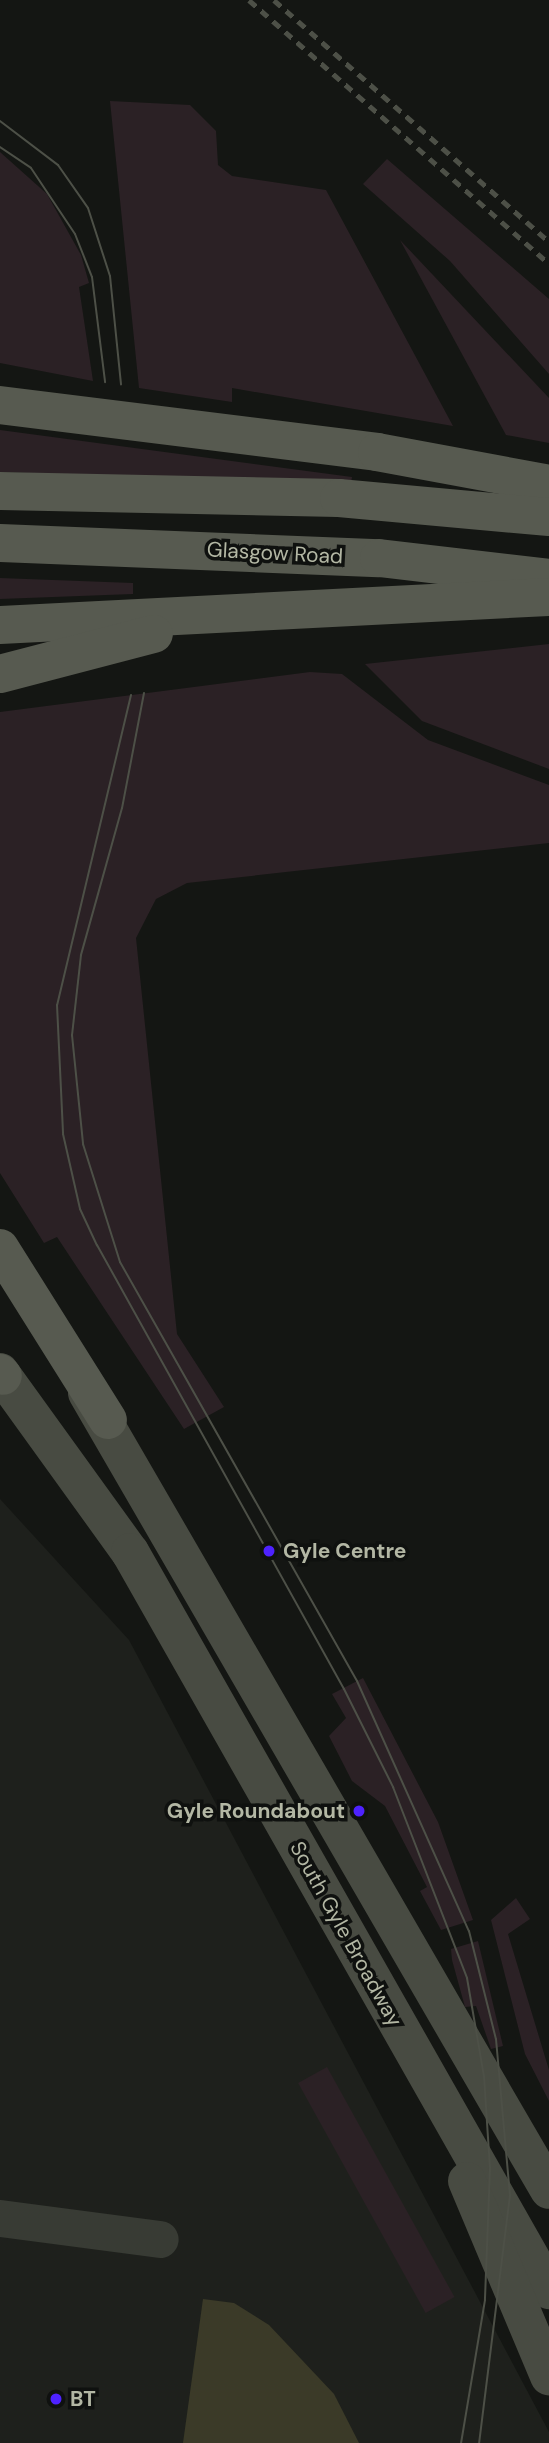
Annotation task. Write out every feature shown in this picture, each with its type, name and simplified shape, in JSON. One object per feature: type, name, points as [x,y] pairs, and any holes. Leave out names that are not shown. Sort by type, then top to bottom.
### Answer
[{"type":"main road","points":[[0,405],[377,452],[549,484]]},
{"type":"main road","points":[[0,491],[339,498],[549,517]]},
{"type":"main road","name":"Glasgow Road","points":[[0,543],[379,558],[549,578]]},
{"type":"main road","points":[[0,625],[227,616],[549,597]]},
{"type":"main road","points":[[0,674],[227,616]]},
{"type":"main road","points":[[0,1248],[108,1420]]},
{"type":"street","points":[[0,1281],[108,1420],[549,2190]]},
{"type":"street","name":"South Gyle Broadway","points":[[1,1373],[130,1552],[549,2290]]},
{"type":"street","points":[[435,2091],[493,2252],[549,2376]]},
{"type":"street","points":[[0,2218],[160,2239]]},
{"type":"shaded area","points":[[110,101],[190,105],[216,131],[218,165],[232,176],[326,190],[453,426],[232,388],[232,402],[139,388]]},
{"type":"shaded area","points":[[0,152],[47,194],[81,255],[89,283],[79,287],[93,381],[0,363]]},
{"type":"shaded area","points":[[387,159],[549,299],[549,374],[450,261],[363,184]]},
{"type":"shaded area","points":[[400,240],[549,398],[549,443],[506,435]]},
{"type":"shaded area","points":[[0,430],[352,477],[351,484],[0,472]]},
{"type":"shaded area","points":[[0,578],[133,583],[133,594],[0,599]]},
{"type":"shaded area","points":[[549,644],[549,769],[422,721],[365,664]]},
{"type":"shaded area","points":[[310,672],[342,674],[428,740],[549,785],[549,843],[187,883],[156,899],[136,938],[177,1334],[224,1407],[184,1429],[57,1237],[44,1243],[0,1173],[0,712]]},
{"type":"shaded area","points":[[0,1499],[129,1640],[549,2432],[549,2443],[0,2443]]},
{"type":"shaded area","points":[[363,1678],[438,1822],[473,1920],[441,1930],[420,1891],[427,1887],[385,1806],[352,1781],[329,1736],[346,1718],[332,1694]]},
{"type":"shaded area","points":[[516,1898],[530,1919],[508,1934],[549,2070],[549,2101],[525,2054],[491,1920]]},
{"type":"shaded area","points":[[478,1941],[503,2046],[491,2049],[476,2006],[465,2007],[452,1960],[451,1949]]},
{"type":"shaded area","points":[[327,2067],[455,2297],[426,2313],[298,2083]]},
{"type":"shaded area","points":[[203,2299],[234,2303],[269,2325],[334,2394],[359,2443],[183,2443]]},
{"type":"tram line","points":[[0,121],[58,165],[88,208],[110,276],[121,384]]},
{"type":"tram line","points":[[0,147],[31,168],[75,234],[92,277],[105,382]]},
{"type":"tram line","points":[[144,693],[122,808],[81,955],[72,1035],[83,1144],[120,1262],[357,1681],[469,1931],[496,2039],[510,2195],[479,2443]]},
{"type":"tram line","points":[[131,695],[57,1005],[63,1134],[80,1209],[97,1245],[344,1689],[393,1787],[467,1978],[484,2076],[490,2168],[485,2300],[461,2443]]},
{"type":"railway","points":[[249,0],[549,264]]},
{"type":"railway","points":[[274,0],[549,242]]},
{"type":"place","name":"Gyle Centre","points":[[269,1551]]},
{"type":"place","name":"Gyle Roundabout","points":[[359,1811]]},
{"type":"place","name":"BT","points":[[56,2399]]}]
